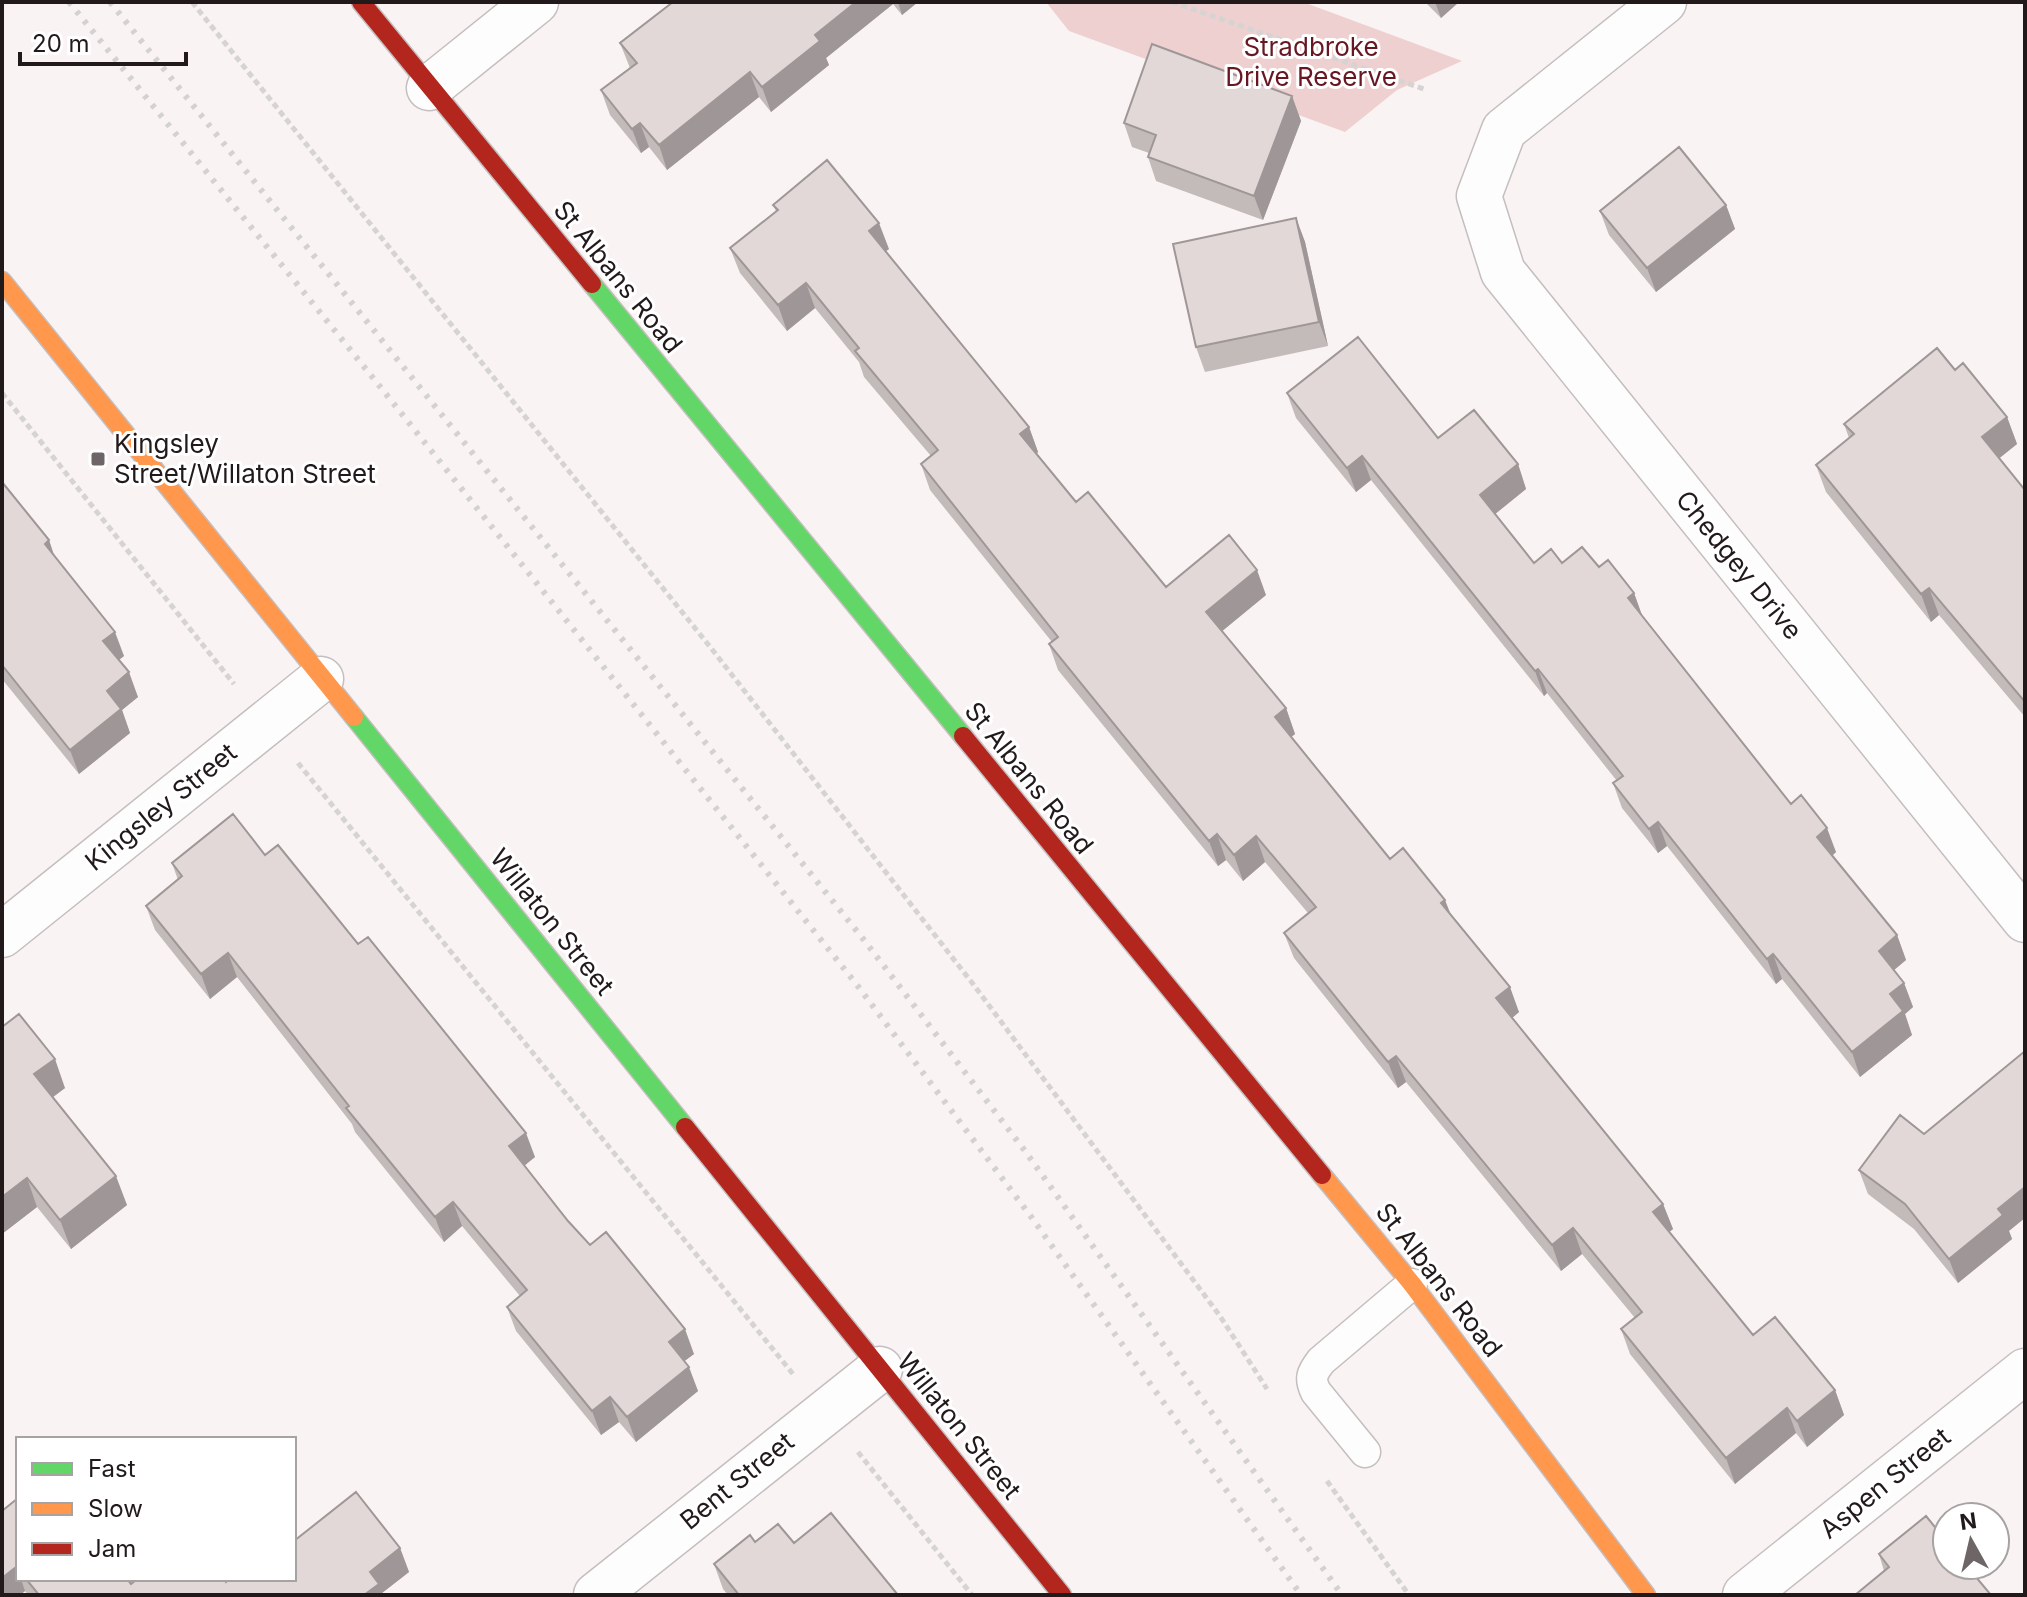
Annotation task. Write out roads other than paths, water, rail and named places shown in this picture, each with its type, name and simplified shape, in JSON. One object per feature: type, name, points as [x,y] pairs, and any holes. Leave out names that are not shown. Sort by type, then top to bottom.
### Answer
[{"type":"main road","name":"St Albans Road","points":[[361,2],[1412,1284],[1646,1595]]},
{"type":"main road","name":"Willaton Street","points":[[2,281],[1062,1595]]},
{"type":"street","points":[[429,88],[536,2]]},
{"type":"street","name":"Chedgey Drive","points":[[1664,2],[1504,130],[1479,196],[1503,272],[2025,920]]},
{"type":"street","name":"Kingsley Street","points":[[2,935],[321,679]]},
{"type":"street","name":"Bent Street","points":[[596,1595],[880,1369]]},
{"type":"street","name":"Aspen Street","points":[[1745,1595],[2025,1371]]},
{"type":"lane","points":[[1365,1452],[1316,1392],[1311,1381],[1312,1373],[1321,1361],[1412,1284]]},
{"type":"railway","points":[[69,2],[857,985],[1032,1218],[1301,1595]]},
{"type":"railway","points":[[110,2],[864,940],[1025,1151],[1342,1595]]},
{"type":"place","name":"Kingsley Street/Willaton Street","points":[[98,459]]},
{"type":"park label","name":"Stradbroke Drive Reserve","points":[[1311,62]]}]
